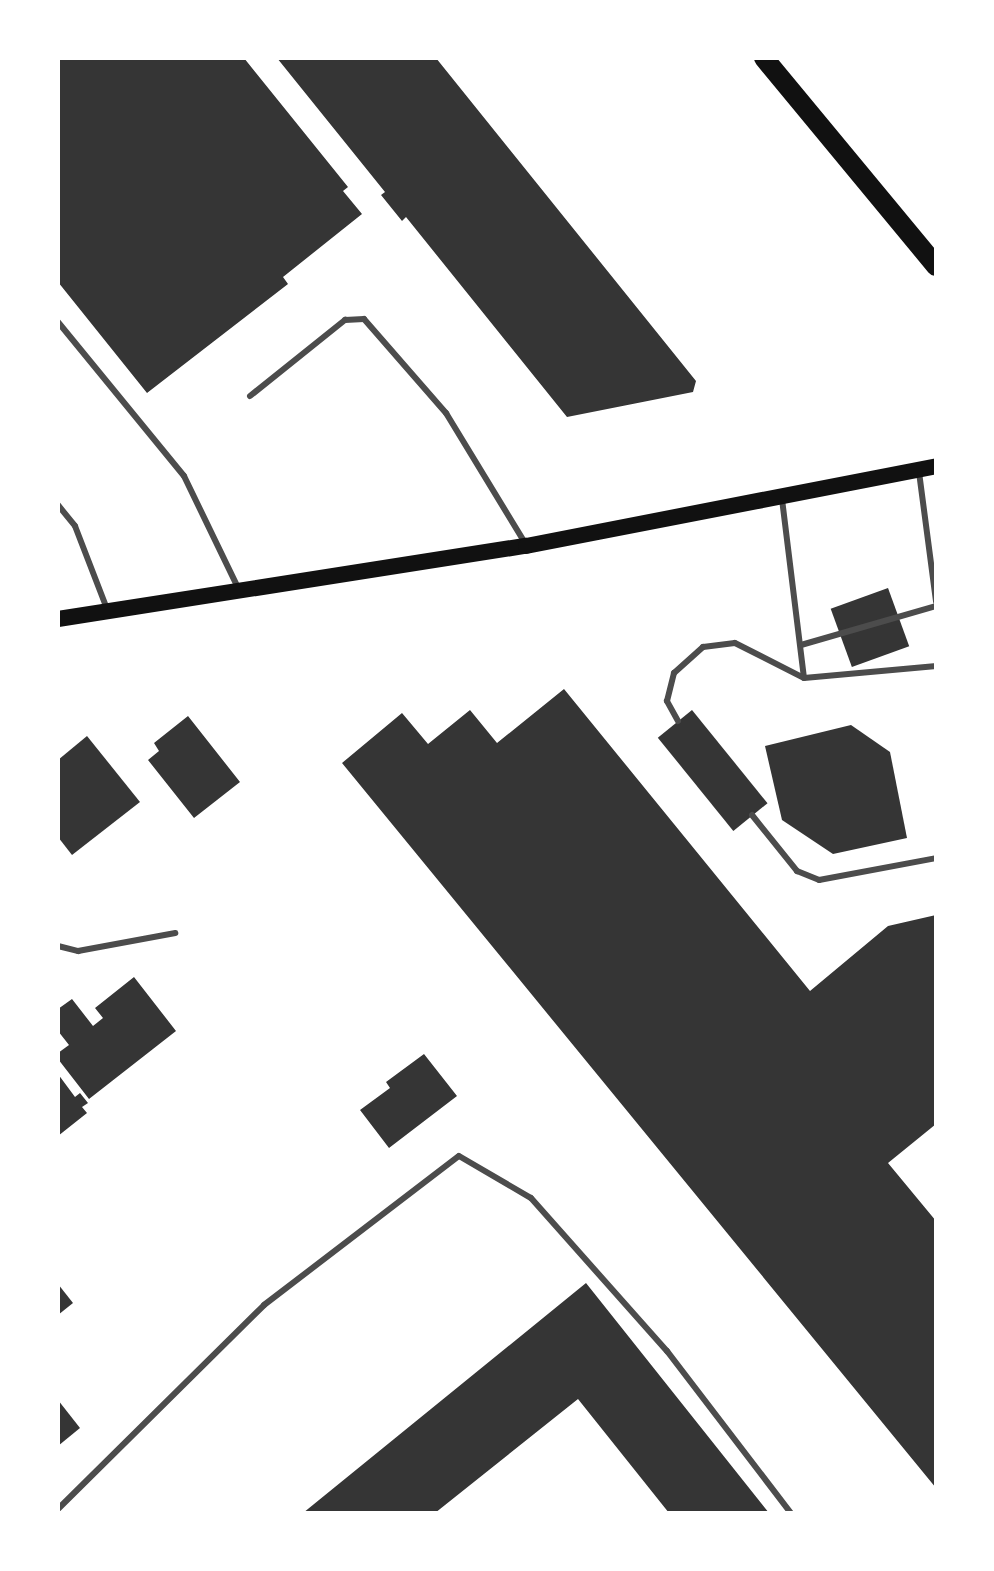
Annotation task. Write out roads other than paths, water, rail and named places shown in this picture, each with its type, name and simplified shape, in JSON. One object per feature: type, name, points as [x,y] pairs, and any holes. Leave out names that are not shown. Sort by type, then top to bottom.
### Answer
[{"type":"main road","points":[[764,58],[936,266]]},
{"type":"main road","points":[[58,619],[526,546],[936,466]]},
{"type":"lane","points":[[250,396],[345,320],[364,319],[446,413],[526,546]]},
{"type":"lane","points":[[58,322],[184,476],[239,590]]},
{"type":"lane","points":[[801,645],[936,604],[918,469]]},
{"type":"lane","points":[[782,496],[804,678]]},
{"type":"lane","points":[[58,505],[75,526],[107,609]]},
{"type":"lane","points":[[678,721],[667,701],[674,673],[703,647],[735,643],[804,678],[936,666]]},
{"type":"lane","points":[[752,815],[797,871],[819,880],[936,858]]},
{"type":"lane","points":[[58,946],[78,951],[175,933]]},
{"type":"lane","points":[[58,1509],[264,1305],[459,1156],[531,1198],[667,1351],[791,1513]]}]
